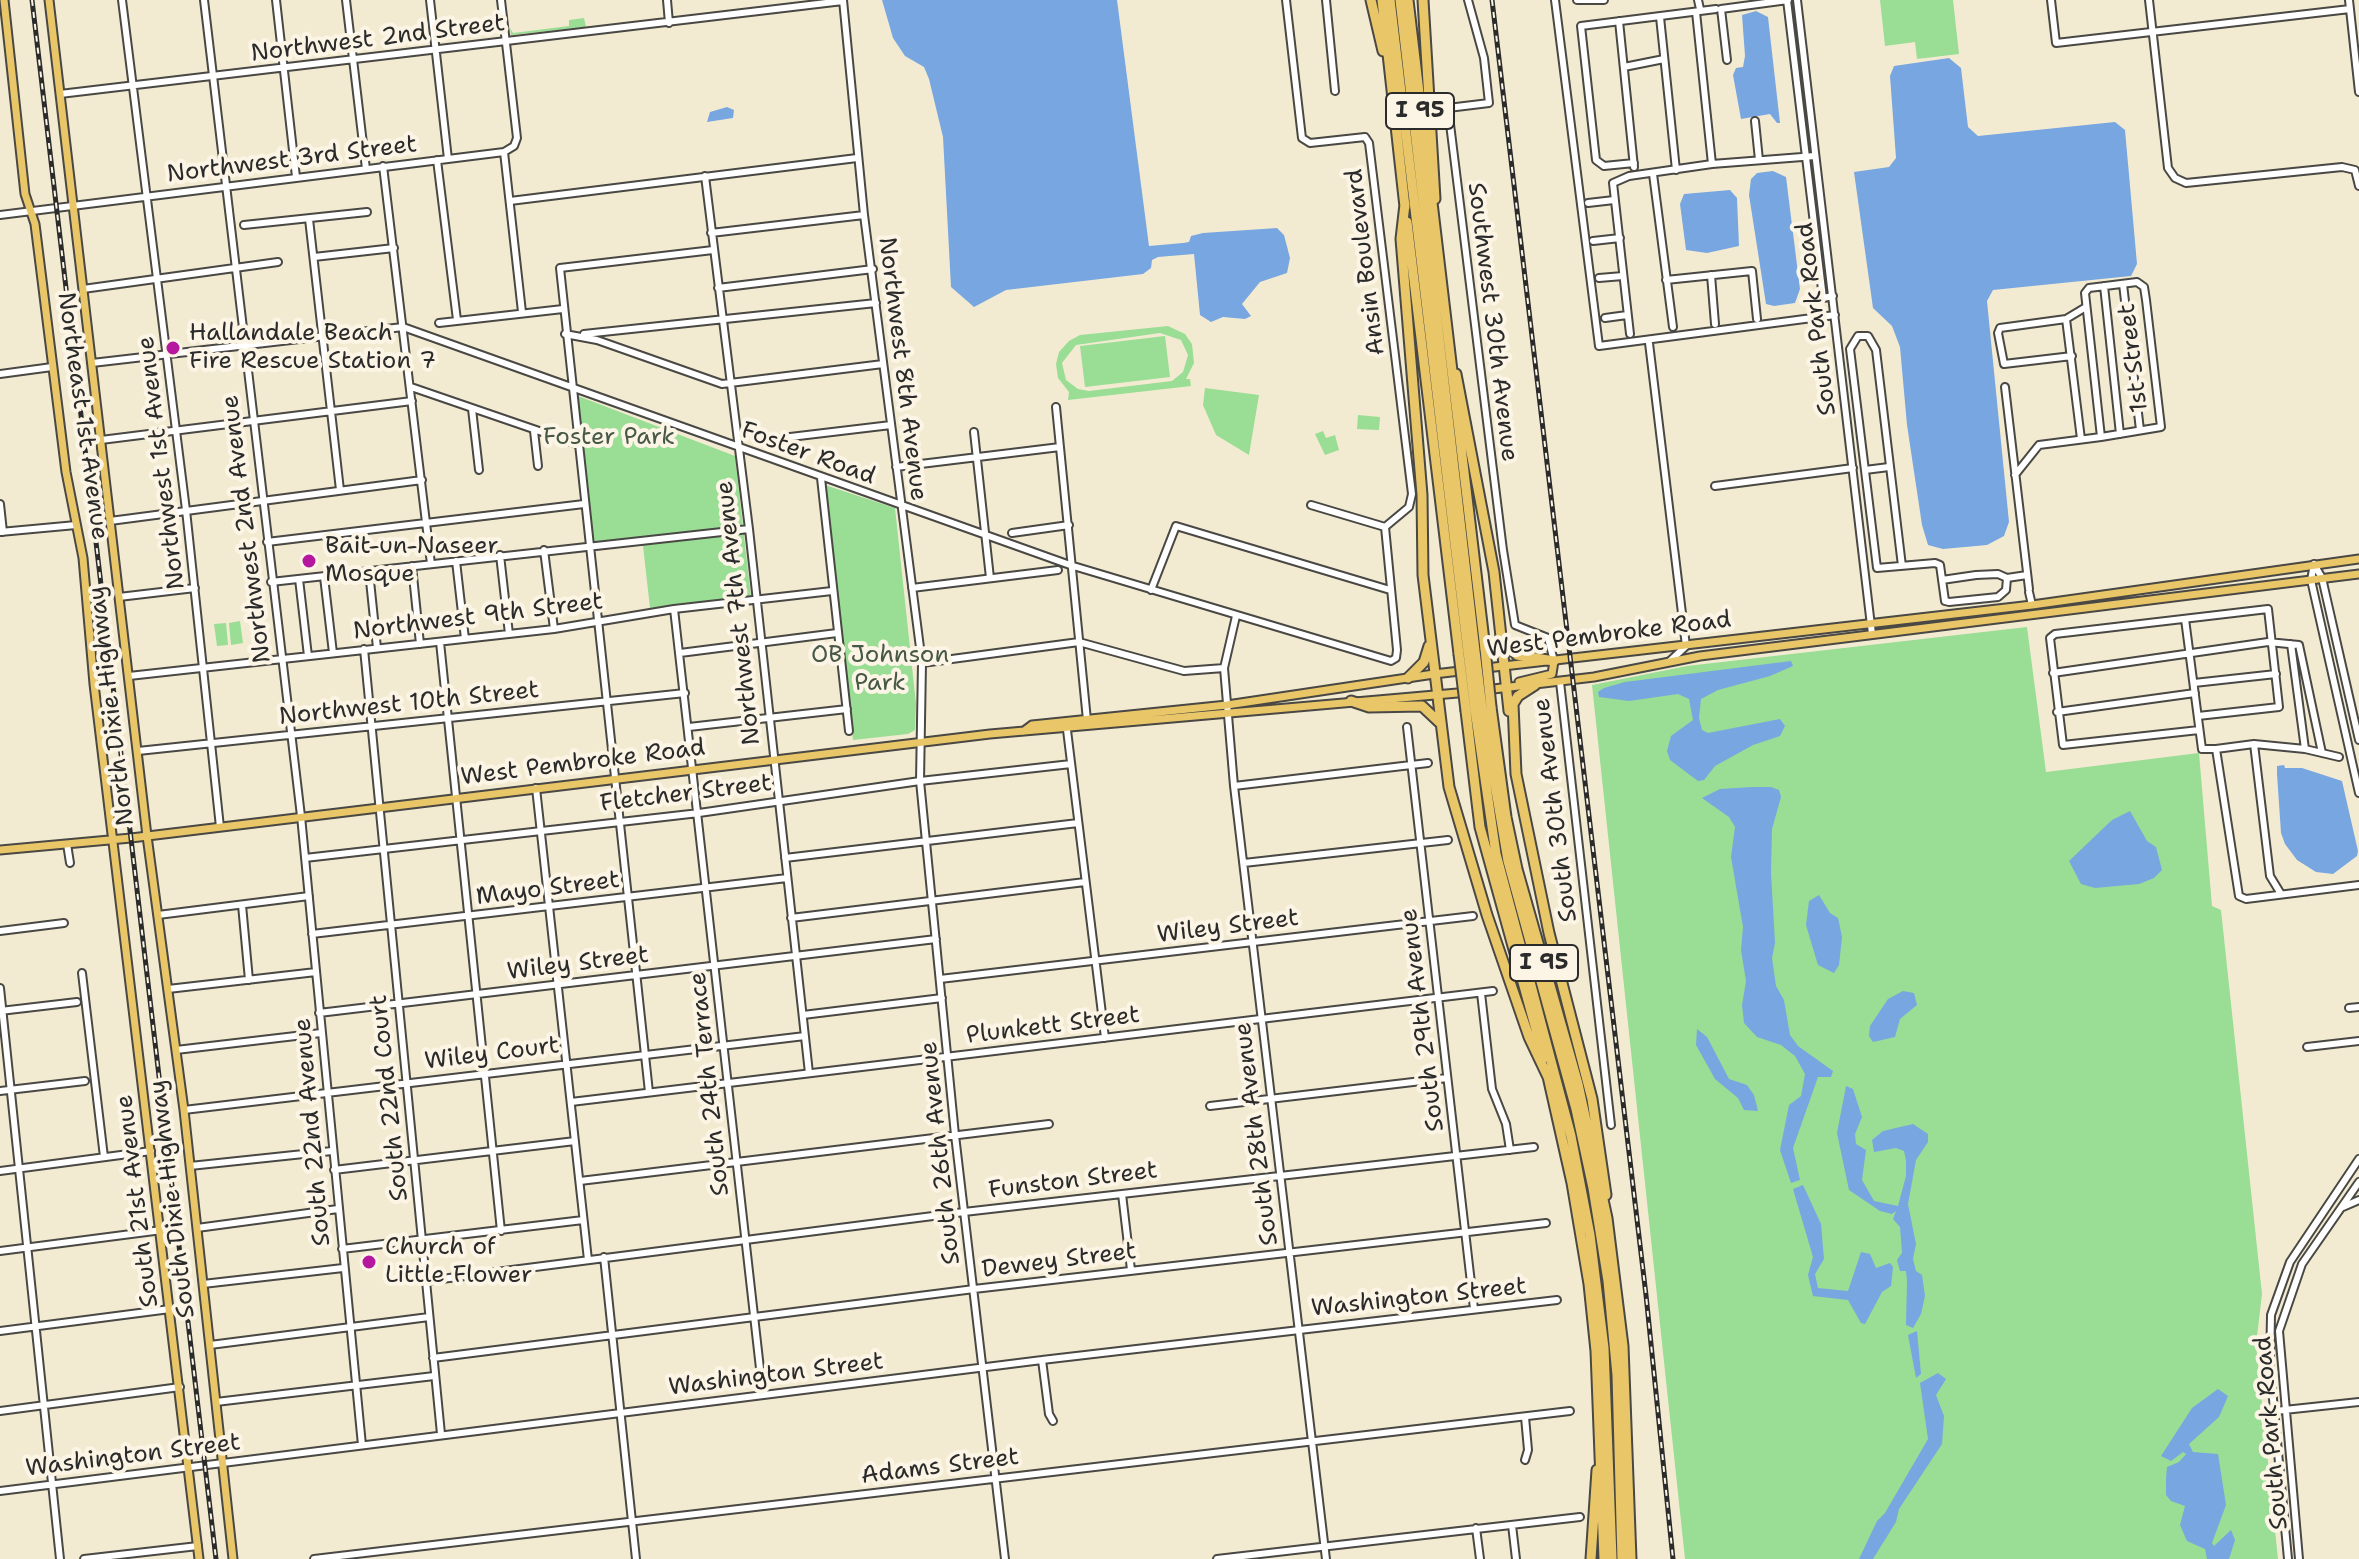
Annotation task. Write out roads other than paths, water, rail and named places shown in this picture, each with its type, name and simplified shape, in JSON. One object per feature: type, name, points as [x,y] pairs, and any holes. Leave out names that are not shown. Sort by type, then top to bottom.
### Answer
[{"type":"highway","points":[[1371,0],[1389,72]]},
{"type":"highway","name":"I 95","points":[[1408,0],[1448,344],[1478,709],[1480,827],[1548,1077],[1572,1183],[1587,1270],[1601,1447],[1604,1559]]},
{"type":"highway","points":[[1423,0],[1436,182],[1434,222]]},
{"type":"highway","points":[[1392,1],[1405,46],[1472,652]]},
{"type":"highway","points":[[1392,1],[1472,652]]},
{"type":"highway","name":"I 95","points":[[1392,1],[1389,72],[1405,204],[1478,709],[1517,869],[1578,1084],[1607,1218],[1623,1346],[1631,1559]]},
{"type":"highway","points":[[1405,204],[1401,239],[1430,643],[1449,787],[1464,848],[1529,1037],[1548,1077]]},
{"type":"highway","points":[[1448,344],[1478,478],[1529,843],[1600,1140],[1607,1218]]},
{"type":"highway","points":[[1502,639],[1517,655],[1554,661]]},
{"type":"highway","points":[[1408,678],[1424,662],[1430,643]]},
{"type":"highway","points":[[1514,739],[1513,704],[1518,696],[1535,685]]},
{"type":"highway","points":[[1351,701],[1369,707],[1422,706],[1440,724]]},
{"type":"highway","points":[[1478,709],[1496,854],[1571,1136],[1590,1235],[1604,1348],[1612,1559]]},
{"type":"highway","points":[[1478,709],[1508,861],[1576,1109],[1593,1188],[1608,1281],[1617,1375],[1622,1559]]},
{"type":"highway","points":[[1591,1559],[1595,1482],[1601,1447]]},
{"type":"main road","name":"Northeast 1st Avenue","points":[[4,0],[25,194],[35,224],[115,839]]},
{"type":"main road","name":"North Dixie Highway","points":[[49,0],[147,836]]},
{"type":"main road","name":"West Pembroke Road","points":[[0,850],[147,836],[1024,731],[1067,730],[1227,709],[1434,674],[2032,605],[2359,559]]},
{"type":"main road","name":"West Pembroke Road","points":[[1024,731],[1032,725],[1087,720],[1437,696],[1535,685],[1670,661],[2359,574]]},
{"type":"main road","points":[[2083,609],[2102,595]]},
{"type":"main road","points":[[2010,618],[2024,613],[2032,605]]},
{"type":"main road","points":[[1506,688],[1552,674],[1554,661]]},
{"type":"main road","name":"South Dixie Highway","points":[[147,836],[184,1110],[233,1559]]},
{"type":"main road","name":"South 21st Avenue","points":[[115,839],[199,1559]]},
{"type":"street","name":"Northwest 1st Avenue","points":[[122,0],[186,510],[220,827]]},
{"type":"street","name":"Northwest 2nd Avenue","points":[[204,0],[301,816]]},
{"type":"street","points":[[276,0],[296,177]]},
{"type":"street","points":[[346,0],[366,169]]},
{"type":"street","points":[[430,0],[448,159]]},
{"type":"street","points":[[501,0],[506,43]]},
{"type":"street","points":[[667,0],[669,23]]},
{"type":"street","name":"Ansin Boulevard","points":[[1286,0],[1302,138],[1310,143],[1365,137],[1369,143],[1412,494],[1409,507],[1385,527]]},
{"type":"street","points":[[1326,0],[1335,91]]},
{"type":"street","name":"Southwest 30th Avenue","points":[[1468,0],[1484,58],[1489,103],[1448,108],[1501,540],[1515,625],[1548,638],[1554,661]]},
{"type":"street","points":[[1555,0],[1599,346],[1649,343],[1835,315]]},
{"type":"street","points":[[1577,1],[1604,0]]},
{"type":"street","points":[[1698,0],[1712,164]]},
{"type":"street","points":[[1634,163],[1604,166],[1596,160],[1581,26],[1788,0],[1823,298],[1833,296]]},
{"type":"street","name":"South Park Road","points":[[1797,0],[1872,634]]},
{"type":"street","points":[[2051,0],[2056,43],[2350,9]]},
{"type":"street","points":[[2149,0],[2168,168],[2175,178],[2186,183],[2357,167],[2359,186]]},
{"type":"street","points":[[2349,0],[2359,92]]},
{"type":"street","name":"Northwest 2nd Street","points":[[60,94],[843,1]]},
{"type":"street","name":"Northwest 8th Avenue","points":[[843,1],[857,158],[922,663],[921,743]]},
{"type":"street","points":[[1718,9],[1727,60]]},
{"type":"street","points":[[1660,17],[1676,170]]},
{"type":"street","points":[[1619,21],[1635,175]]},
{"type":"street","name":"Northwest 3rd Street","points":[[0,215],[504,152],[514,146],[517,138],[506,43]]},
{"type":"street","points":[[1624,67],[1664,59]]},
{"type":"street","points":[[1755,121],[1759,160]]},
{"type":"street","points":[[504,152],[522,312]]},
{"type":"street","points":[[1630,334],[1613,183],[1635,175],[1712,164],[1815,156]]},
{"type":"street","points":[[510,201],[857,158]]},
{"type":"street","points":[[437,160],[457,320]]},
{"type":"street","points":[[383,166],[431,564]]},
{"type":"street","points":[[1653,174],[1673,327]]},
{"type":"street","name":"Northwest 7th Avenue","points":[[705,176],[720,319],[749,529],[772,760],[809,1073]]},
{"type":"street","points":[[1588,203],[1614,200]]},
{"type":"street","points":[[244,225],[367,212]]},
{"type":"street","points":[[711,233],[864,215]]},
{"type":"street","points":[[309,219],[340,490]]},
{"type":"street","points":[[1593,241],[1620,238]]},
{"type":"street","points":[[314,257],[394,248]]},
{"type":"street","points":[[649,1092],[560,268],[713,250]]},
{"type":"street","points":[[83,289],[278,262]]},
{"type":"street","points":[[718,288],[873,269]]},
{"type":"street","points":[[1666,280],[1752,271],[1757,319]]},
{"type":"street","points":[[1711,275],[1715,324]]},
{"type":"street","points":[[1599,278],[1623,276]]},
{"type":"street","points":[[2123,284],[2140,430]]},
{"type":"street","name":"1st Street","points":[[2015,475],[2039,445],[2161,427],[2146,300],[2141,284],[2087,289],[2086,307],[2066,319],[2000,328],[1998,333],[2001,360],[2011,365],[2072,356]]},
{"type":"street","points":[[2104,286],[2120,434]]},
{"type":"street","points":[[565,334],[581,335],[720,319],[727,321],[876,303]]},
{"type":"street","points":[[2086,307],[2101,437]]},
{"type":"street","points":[[439,323],[563,309]]},
{"type":"street","points":[[1605,318],[1627,315]]},
{"type":"street","points":[[2066,319],[2081,439]]},
{"type":"street","points":[[92,363],[403,327]]},
{"type":"street","name":"Foster Road","points":[[403,327],[1070,565],[1388,660],[1397,655],[1390,590]]},
{"type":"street","points":[[581,335],[722,384],[883,364]]},
{"type":"street","points":[[1902,566],[1874,342],[1868,336],[1858,336],[1852,343],[1877,568],[1940,565],[1945,601],[1954,602],[1998,597],[2006,590],[2007,578]]},
{"type":"street","points":[[1649,343],[1686,646],[1670,661]]},
{"type":"street","points":[[0,374],[52,367]]},
{"type":"street","points":[[411,387],[577,444]]},
{"type":"street","points":[[2005,387],[2032,605]]},
{"type":"street","points":[[101,440],[412,401]]},
{"type":"street","points":[[1056,407],[1087,720]]},
{"type":"street","points":[[472,409],[479,470]]},
{"type":"street","points":[[765,440],[891,425]]},
{"type":"street","points":[[534,431],[538,466]]},
{"type":"street","points":[[974,432],[990,578]]},
{"type":"street","points":[[896,467],[1060,447]]},
{"type":"street","points":[[1865,470],[1889,467]]},
{"type":"street","points":[[1715,486],[1853,468]]},
{"type":"street","points":[[821,478],[849,731]]},
{"type":"street","points":[[110,521],[422,480]]},
{"type":"street","points":[[0,504],[2,532],[76,525]]},
{"type":"street","points":[[267,542],[584,504]]},
{"type":"street","points":[[1151,590],[1176,526],[1390,590],[1385,527],[1311,505]]},
{"type":"street","points":[[1012,533],[1069,525]]},
{"type":"street","points":[[271,582],[749,529]]},
{"type":"street","points":[[544,550],[554,629]]},
{"type":"street","points":[[500,555],[509,634]]},
{"type":"street","points":[[456,561],[465,639]]},
{"type":"street","points":[[2314,564],[2322,578],[2359,740]]},
{"type":"street","points":[[2314,564],[2311,580],[2359,793]]},
{"type":"street","points":[[412,566],[420,644]]},
{"type":"street","points":[[912,588],[1058,570]]},
{"type":"street","points":[[369,571],[377,648]]},
{"type":"street","points":[[1942,580],[1998,574],[2007,578],[2027,575]]},
{"type":"street","points":[[324,577],[333,653]]},
{"type":"street","points":[[299,579],[308,656]]},
{"type":"street","points":[[119,597],[195,588]]},
{"type":"street","name":"Northwest 9th Street","points":[[129,676],[598,624],[607,619],[674,609],[832,591]]},
{"type":"street","name":"South 24th Terrace","points":[[674,609],[708,887],[735,1163],[763,1395]]},
{"type":"street","points":[[2198,716],[2279,707],[2268,609],[2052,636],[2053,673],[2063,745],[2199,730]]},
{"type":"street","name":"South 28th Avenue","points":[[1236,616],[1224,668],[1234,786],[1326,1559]]},
{"type":"street","points":[[2185,619],[2202,749],[2254,744],[2305,749],[2339,757]]},
{"type":"street","points":[[680,653],[837,633]]},
{"type":"street","points":[[440,642],[501,1231]]},
{"type":"street","points":[[922,663],[1079,642],[1184,671],[1224,668]]},
{"type":"street","points":[[2053,673],[2182,656],[2190,652],[2295,644]]},
{"type":"street","points":[[2295,644],[2305,749]]},
{"type":"street","points":[[2295,644],[2322,753]]},
{"type":"street","name":"South 22nd Court","points":[[364,649],[441,1434]]},
{"type":"street","points":[[2194,683],[2276,674]]},
{"type":"street","name":"South 30th Avenue","points":[[1560,682],[1611,1125]]},
{"type":"street","name":"Northwest 10th Street","points":[[138,751],[685,693]]},
{"type":"street","points":[[2057,712],[2195,693]]},
{"type":"street","points":[[689,727],[847,709]]},
{"type":"street","name":"South 29th Avenue","points":[[1407,727],[1474,1309]]},
{"type":"street","points":[[1067,730],[1105,1038]]},
{"type":"street","name":"South 26th Avenue","points":[[921,743],[920,781],[947,1058],[1005,1559]]},
{"type":"street","points":[[2254,744],[2270,876],[2281,894]]},
{"type":"street","points":[[2216,749],[2239,896],[2246,899],[2359,885]]},
{"type":"street","points":[[1234,786],[1428,763]]},
{"type":"street","name":"Fletcher Street","points":[[305,858],[699,813],[920,781],[1071,764]]},
{"type":"street","points":[[536,788],[588,1260]]},
{"type":"street","name":"South 22nd Avenue","points":[[301,816],[362,1445]]},
{"type":"street","points":[[785,858],[1078,823]]},
{"type":"street","points":[[1244,863],[1448,840]]},
{"type":"street","points":[[67,844],[70,863]]},
{"type":"street","name":"Mayo Street","points":[[312,934],[787,878]]},
{"type":"street","points":[[791,918],[1085,882]]},
{"type":"street","points":[[158,915],[309,896]]},
{"type":"street","points":[[242,905],[249,980]]},
{"type":"street","name":"Wiley Street","points":[[940,979],[1473,916]]},
{"type":"street","points":[[0,931],[64,923]]},
{"type":"street","name":"Wiley Street","points":[[319,1013],[936,939]]},
{"type":"street","points":[[168,989],[316,972]]},
{"type":"street","points":[[82,973],[104,1157]]},
{"type":"street","points":[[0,988],[60,1559]]},
{"type":"street","name":"Plunkett Street","points":[[571,1102],[1493,991]]},
{"type":"street","points":[[1481,993],[1492,1089],[1506,1124],[1510,1150]]},
{"type":"street","points":[[803,1015],[942,998]]},
{"type":"street","points":[[1,1011],[77,1002]]},
{"type":"street","points":[[2349,1008],[2359,1007]]},
{"type":"street","points":[[176,1050],[321,1033]]},
{"type":"street","name":"Wiley Court","points":[[184,1110],[725,1043],[805,1036]]},
{"type":"street","points":[[2307,1047],[2359,1041]]},
{"type":"street","points":[[1210,1106],[1447,1078]]},
{"type":"street","points":[[0,1091],[85,1081]]},
{"type":"street","points":[[580,1181],[1049,1124]]},
{"type":"street","points":[[334,1170],[575,1141]]},
{"type":"street","name":"Funston Street","points":[[426,1281],[964,1212],[1534,1147]]},
{"type":"street","points":[[0,1171],[152,1151]]},
{"type":"street","points":[[190,1166],[332,1151]]},
{"type":"street","name":"South Park Road","points":[[2288,1559],[2268,1344],[2276,1296],[2290,1262],[2359,1159]]},
{"type":"street","points":[[2344,1183],[2357,1187]]},
{"type":"street","name":"South Park Road","points":[[2299,1559],[2279,1344],[2282,1317],[2302,1264],[2357,1187]]},
{"type":"street","points":[[1122,1194],[1131,1270]]},
{"type":"street","points":[[2340,1208],[2359,1200]]},
{"type":"street","points":[[197,1228],[338,1209]]},
{"type":"street","points":[[342,1249],[583,1220]]},
{"type":"street","name":"Dewey Street","points":[[433,1358],[974,1289],[1546,1223]]},
{"type":"street","points":[[0,1251],[162,1230]]},
{"type":"street","points":[[604,1257],[636,1559]]},
{"type":"street","points":[[203,1284],[343,1268]]},
{"type":"street","name":"Washington Street","points":[[0,1491],[1042,1360],[1557,1300]]},
{"type":"street","points":[[0,1331],[170,1309]]},
{"type":"street","points":[[210,1345],[429,1317]]},
{"type":"street","points":[[1042,1360],[1049,1414],[1053,1421]]},
{"type":"street","points":[[216,1402],[434,1376]]},
{"type":"street","points":[[0,1411],[180,1387]]},
{"type":"street","points":[[2275,1411],[2359,1402]]},
{"type":"street","name":"Adams Street","points":[[314,1559],[1570,1411]]},
{"type":"street","points":[[1525,1417],[1528,1450],[1525,1460]]},
{"type":"street","points":[[1217,1559],[1580,1517]]},
{"type":"street","points":[[1512,1525],[1516,1559]]},
{"type":"street","points":[[1476,1528],[1480,1559]]},
{"type":"street","points":[[84,1559],[198,1546]]},
{"type":"water","points":[[882,0],[1117,0],[1149,246],[1189,242],[1191,236],[1203,233],[1277,228],[1284,235],[1290,258],[1287,273],[1260,282],[1242,304],[1251,316],[1245,319],[1223,317],[1211,322],[1200,315],[1194,254],[1158,257],[1152,260],[1151,268],[1143,274],[1006,290],[974,307],[951,287],[943,137],[929,79],[924,67],[905,56],[893,38]]},
{"type":"water","points":[[1756,11],[1768,17],[1780,123],[1770,114],[1741,119],[1733,75],[1736,68],[1743,67],[1745,56],[1742,15]]},
{"type":"water","points":[[1949,58],[1961,68],[1968,127],[1978,136],[2115,122],[2125,130],[2137,264],[2131,276],[1993,290],[1987,301],[2009,522],[2004,536],[1987,545],[1943,549],[1928,545],[1922,525],[1907,425],[1900,347],[1892,326],[1873,308],[1854,172],[1889,167],[1896,158],[1890,76],[1894,66]]},
{"type":"water","points":[[727,107],[734,110],[733,118],[707,122],[710,112]]},
{"type":"water","points":[[1773,171],[1786,177],[1800,289],[1795,303],[1774,306],[1766,304],[1749,195],[1751,179],[1757,173]]},
{"type":"water","points":[[1730,190],[1737,198],[1739,246],[1707,253],[1686,250],[1680,204],[1684,194]]},
{"type":"water","points":[[1791,661],[1793,666],[1770,676],[1718,690],[1701,699],[1699,718],[1702,730],[1708,733],[1780,719],[1785,726],[1780,736],[1753,745],[1715,766],[1704,780],[1698,781],[1670,760],[1667,751],[1671,736],[1693,720],[1689,699],[1678,694],[1629,701],[1599,697],[1598,692],[1625,682]]},
{"type":"water","points":[[2284,765],[2285,768],[2302,768],[2342,781],[2358,851],[2357,856],[2333,874],[2316,872],[2297,860],[2285,844],[2281,833],[2277,774],[2277,766]]},
{"type":"water","points":[[1771,787],[1779,790],[1781,797],[1772,829],[1775,943],[1772,958],[1776,986],[1784,1000],[1790,1035],[1798,1046],[1833,1071],[1831,1077],[1818,1077],[1793,1148],[1800,1180],[1791,1183],[1780,1150],[1789,1105],[1801,1096],[1805,1074],[1795,1056],[1781,1045],[1757,1037],[1744,1023],[1742,1005],[1746,981],[1741,950],[1743,927],[1731,857],[1735,827],[1729,817],[1702,798],[1720,789]]},
{"type":"water","points":[[2130,811],[2147,841],[2156,847],[2162,870],[2154,878],[2139,884],[2095,888],[2081,884],[2069,861],[2112,820]]},
{"type":"water","points":[[1819,895],[1830,913],[1838,918],[1842,937],[1839,965],[1834,973],[1818,965],[1806,925],[1809,901]]},
{"type":"water","points":[[1903,991],[1914,993],[1917,1005],[1900,1019],[1895,1037],[1873,1042],[1869,1036],[1870,1026],[1888,999]]},
{"type":"water","points":[[1697,1029],[1707,1037],[1729,1079],[1747,1085],[1754,1095],[1758,1111],[1744,1110],[1738,1098],[1715,1079],[1696,1045]]},
{"type":"water","points":[[1846,1086],[1853,1089],[1862,1117],[1855,1134],[1856,1144],[1866,1150],[1862,1180],[1874,1201],[1898,1206],[1906,1176],[1906,1160],[1904,1151],[1896,1148],[1874,1152],[1872,1140],[1883,1131],[1913,1124],[1928,1134],[1928,1142],[1916,1160],[1908,1204],[1916,1244],[1913,1259],[1916,1271],[1922,1275],[1925,1296],[1921,1314],[1913,1328],[1906,1325],[1907,1281],[1906,1271],[1900,1271],[1897,1260],[1902,1253],[1900,1227],[1893,1219],[1896,1211],[1892,1214],[1880,1211],[1849,1190],[1837,1133]]},
{"type":"water","points":[[1803,1185],[1821,1224],[1824,1259],[1815,1274],[1818,1288],[1848,1291],[1861,1252],[1870,1254],[1876,1268],[1890,1263],[1893,1267],[1891,1286],[1882,1292],[1865,1324],[1861,1323],[1848,1300],[1813,1296],[1808,1275],[1813,1257],[1793,1189]]},
{"type":"water","points":[[1917,1331],[1921,1374],[1916,1378],[1908,1335]]},
{"type":"water","points":[[1938,1373],[1946,1379],[1936,1395],[1944,1416],[1942,1444],[1899,1509],[1896,1522],[1873,1559],[1859,1559],[1877,1521],[1885,1513],[1928,1439],[1920,1383]]},
{"type":"water","points":[[2218,1389],[2228,1396],[2219,1417],[2189,1444],[2193,1452],[2218,1454],[2226,1505],[2212,1543],[2214,1546],[2231,1530],[2235,1540],[2229,1559],[2207,1559],[2205,1549],[2187,1541],[2180,1525],[2185,1506],[2171,1501],[2166,1495],[2167,1467],[2179,1462],[2186,1454],[2183,1452],[2171,1461],[2161,1456],[2192,1408]]},
{"type":"railway","points":[[32,0],[216,1559]]},
{"type":"railway","points":[[1492,0],[1646,1295],[1673,1559]]},
{"type":"place","name":"Hallandale Beach Fire Rescue Station 7","points":[[173,348]]},
{"type":"place","name":"Bait-un-Naseer Mosque","points":[[309,561]]},
{"type":"place","name":"Church of Little Flower","points":[[369,1262]]},
{"type":"park label","name":"Foster Park","points":[[609,438]]},
{"type":"park label","name":"OB Johnson Park","points":[[880,670]]}]
